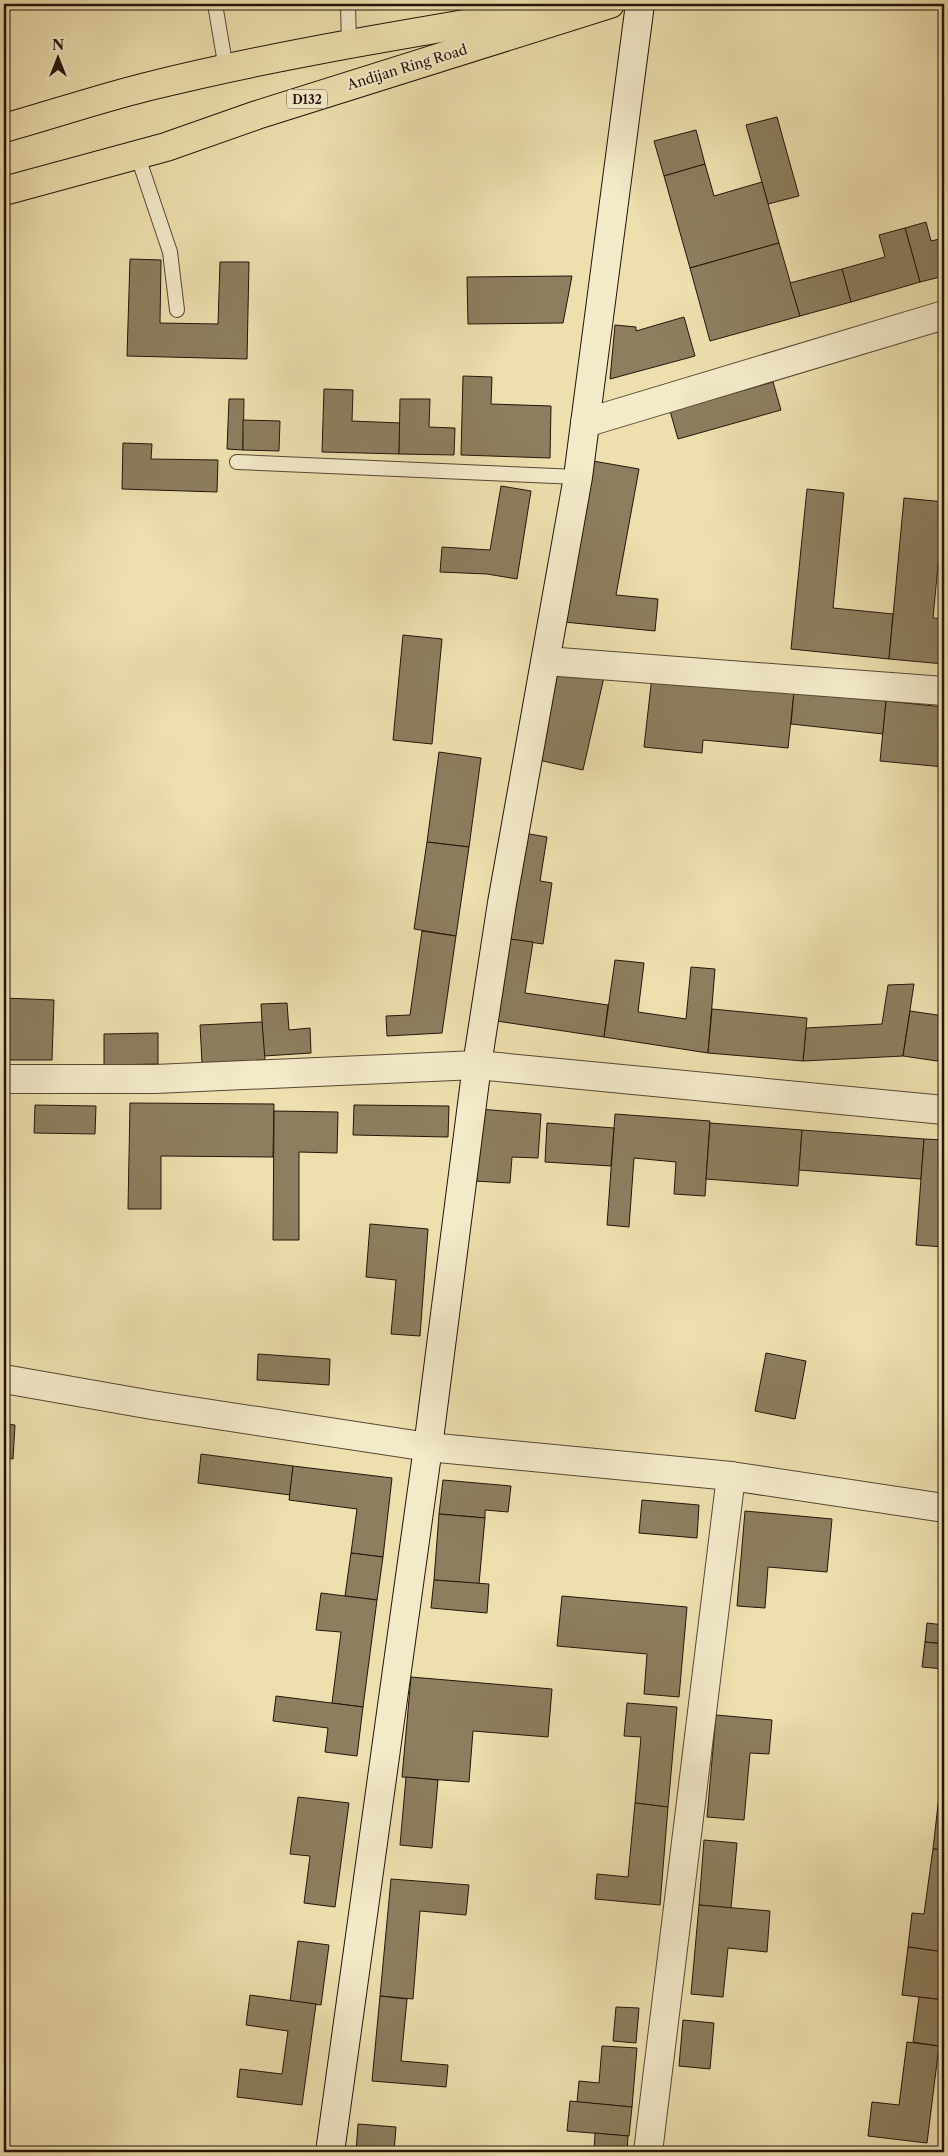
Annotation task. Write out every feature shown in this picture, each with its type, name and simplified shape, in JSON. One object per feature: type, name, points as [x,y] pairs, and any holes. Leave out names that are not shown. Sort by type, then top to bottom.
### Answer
[{"type":"highway","name":"Andijan Ring Road","points":[[4,128],[145,87],[349,44],[585,4]]},
{"type":"highway","name":"Andijan Ring Road","points":[[4,191],[137,154],[610,4]]},
{"type":"street","points":[[330,2152],[428,1446],[477,1065],[502,903],[578,476],[640,4]]},
{"type":"street","points":[[585,423],[944,315]]},
{"type":"street","points":[[546,661],[944,691]]},
{"type":"street","points":[[4,1079],[155,1079],[477,1065],[944,1110]]},
{"type":"street","points":[[4,1380],[152,1405],[428,1446],[731,1476],[944,1508]]},
{"type":"street","points":[[648,2152],[731,1476]]},
{"type":"lane","points":[[215,4],[226,70]]},
{"type":"lane","points":[[348,4],[349,44]]},
{"type":"lane","points":[[137,154],[170,252],[177,310]]},
{"type":"lane","points":[[237,462],[578,476]]},
{"type":"building","points":[[777,117],[799,196],[768,204],[746,125]]},
{"type":"building","points":[[696,130],[705,164],[664,176],[654,141]]},
{"type":"building","points":[[705,164],[714,196],[762,182],[779,243],[690,268],[664,176]]},
{"type":"building","points":[[926,222],[931,241],[944,238],[944,276],[920,282],[905,228]]},
{"type":"building","points":[[905,228],[920,282],[851,302],[842,269],[885,257],[879,235]]},
{"type":"building","points":[[779,243],[800,316],[710,341],[690,268]]},
{"type":"building","points":[[130,259],[161,260],[160,323],[218,324],[220,262],[249,262],[247,359],[127,356]]},
{"type":"building","points":[[842,269],[851,302],[800,316],[790,283]]},
{"type":"building","points":[[572,276],[563,323],[468,324],[467,277]]},
{"type":"building","points":[[684,317],[695,356],[610,379],[615,325],[636,327],[636,331]]},
{"type":"building","points":[[463,376],[492,377],[491,404],[551,406],[550,458],[461,455]]},
{"type":"building","points":[[773,382],[781,410],[678,439],[670,411]]},
{"type":"building","points":[[324,389],[353,390],[352,421],[400,423],[399,454],[322,452]]},
{"type":"building","points":[[229,399],[244,399],[243,450],[227,449]]},
{"type":"building","points":[[400,399],[430,399],[429,427],[455,428],[454,455],[399,454]]},
{"type":"building","points":[[243,420],[280,421],[279,451],[243,450]]},
{"type":"building","points":[[123,443],[152,444],[151,459],[218,460],[217,492],[122,489]]},
{"type":"building","points":[[593,461],[639,469],[616,595],[658,599],[655,631],[564,622]]},
{"type":"building","points":[[501,486],[531,491],[517,579],[487,574],[440,572],[442,547],[490,550]]},
{"type":"building","points":[[807,489],[844,493],[833,608],[893,614],[889,659],[791,649]]},
{"type":"building","points":[[904,498],[944,502],[933,618],[944,619],[944,664],[889,659]]},
{"type":"building","points":[[403,635],[442,639],[432,744],[393,740]]},
{"type":"building","points":[[555,666],[604,677],[583,770],[534,759]]},
{"type":"building","points":[[652,676],[794,692],[788,748],[703,740],[702,753],[644,747]]},
{"type":"building","points":[[794,692],[886,701],[883,734],[791,724]]},
{"type":"building","points":[[886,701],[944,707],[944,767],[880,761]]},
{"type":"building","points":[[439,752],[481,758],[469,847],[427,842]]},
{"type":"building","points":[[944,818],[944,840],[942,840]]},
{"type":"building","points":[[518,832],[547,837],[540,881],[552,883],[543,944],[502,938]]},
{"type":"building","points":[[427,842],[469,847],[456,936],[414,929]]},
{"type":"building","points":[[422,931],[456,936],[442,1033],[387,1036],[386,1016],[410,1015]]},
{"type":"building","points":[[502,938],[533,942],[525,993],[608,1005],[604,1037],[490,1020]]},
{"type":"building","points":[[615,960],[644,963],[638,1012],[686,1019],[691,967],[715,969],[708,1053],[604,1037]]},
{"type":"building","points":[[914,984],[903,1056],[803,1061],[806,1028],[882,1024],[888,985]]},
{"type":"building","points":[[4,998],[54,1000],[52,1060],[4,1060]]},
{"type":"building","points":[[287,1003],[289,1030],[310,1028],[311,1053],[264,1056],[261,1004]]},
{"type":"building","points":[[712,1009],[807,1018],[803,1061],[708,1053]]},
{"type":"building","points":[[910,1011],[944,1016],[944,1062],[903,1056]]},
{"type":"building","points":[[262,1022],[265,1060],[202,1063],[200,1025]]},
{"type":"building","points":[[158,1033],[158,1064],[104,1065],[104,1034]]},
{"type":"building","points":[[130,1103],[274,1104],[273,1157],[161,1156],[161,1209],[128,1209]]},
{"type":"building","points":[[35,1105],[96,1106],[95,1134],[34,1133]]},
{"type":"building","points":[[354,1105],[449,1106],[448,1137],[353,1135]]},
{"type":"building","points":[[479,1109],[541,1114],[538,1158],[512,1157],[510,1183],[474,1181]]},
{"type":"building","points":[[274,1111],[338,1112],[337,1153],[299,1152],[299,1240],[273,1240]]},
{"type":"building","points":[[615,1114],[710,1121],[705,1196],[674,1194],[676,1162],[634,1158],[629,1227],[607,1225]]},
{"type":"building","points":[[547,1123],[614,1128],[611,1166],[545,1162]]},
{"type":"building","points":[[710,1123],[802,1130],[798,1186],[706,1179]]},
{"type":"building","points":[[802,1130],[924,1139],[921,1179],[799,1170]]},
{"type":"building","points":[[924,1139],[944,1140],[944,1247],[916,1245]]},
{"type":"building","points":[[370,1224],[428,1229],[420,1336],[391,1334],[396,1280],[366,1277]]},
{"type":"building","points":[[766,1353],[806,1361],[795,1419],[755,1411]]},
{"type":"building","points":[[258,1354],[330,1359],[329,1385],[257,1380]]},
{"type":"building","points":[[4,1424],[15,1425],[13,1459],[4,1458]]},
{"type":"building","points":[[201,1454],[293,1466],[290,1495],[198,1483]]},
{"type":"building","points":[[293,1466],[392,1478],[383,1557],[351,1553],[357,1509],[289,1500]]},
{"type":"building","points":[[443,1480],[511,1486],[508,1512],[485,1510],[485,1518],[439,1514]]},
{"type":"building","points":[[642,1500],[699,1505],[697,1538],[639,1533]]},
{"type":"building","points":[[745,1511],[832,1519],[827,1572],[768,1567],[765,1608],[737,1606]]},
{"type":"building","points":[[439,1514],[485,1518],[479,1584],[434,1580]]},
{"type":"building","points":[[351,1553],[383,1557],[377,1600],[345,1596]]},
{"type":"building","points":[[434,1580],[489,1584],[487,1613],[431,1608]]},
{"type":"building","points":[[321,1593],[377,1600],[363,1707],[332,1703],[341,1632],[316,1630]]},
{"type":"building","points":[[562,1596],[687,1607],[679,1697],[644,1694],[647,1654],[557,1646]]},
{"type":"building","points":[[927,1623],[944,1625],[944,1644],[925,1642]]},
{"type":"building","points":[[925,1642],[944,1644],[944,1669],[922,1667]]},
{"type":"building","points":[[411,1677],[552,1689],[548,1737],[473,1731],[469,1782],[402,1777]]},
{"type":"building","points":[[276,1696],[363,1707],[357,1756],[325,1752],[328,1728],[273,1721]]},
{"type":"building","points":[[627,1703],[677,1707],[668,1807],[635,1803],[641,1737],[624,1736]]},
{"type":"building","points":[[716,1715],[772,1720],[769,1754],[750,1753],[744,1820],[707,1817]]},
{"type":"building","points":[[944,1752],[944,1850],[933,1849]]},
{"type":"building","points":[[406,1777],[438,1780],[432,1848],[400,1845]]},
{"type":"building","points":[[298,1797],[349,1803],[335,1907],[304,1903],[310,1856],[290,1854]]},
{"type":"building","points":[[635,1803],[668,1807],[660,1905],[595,1899],[597,1874],[628,1877]]},
{"type":"building","points":[[704,1840],[737,1843],[731,1908],[699,1905]]},
{"type":"building","points":[[933,1849],[944,1850],[944,1952],[908,1947],[912,1913],[924,1914]]},
{"type":"building","points":[[391,1879],[469,1885],[466,1915],[420,1911],[413,1999],[380,1996]]},
{"type":"building","points":[[699,1905],[770,1911],[767,1952],[728,1948],[723,1997],[691,1994]]},
{"type":"building","points":[[298,1941],[329,1945],[321,2005],[290,2001]]},
{"type":"building","points":[[908,1947],[944,1952],[944,2000],[902,1995]]},
{"type":"building","points":[[250,1995],[316,2004],[302,2105],[237,2097],[240,2069],[282,2074],[288,2031],[246,2025]]},
{"type":"building","points":[[380,1996],[407,1999],[401,2061],[448,2065],[446,2087],[372,2081]]},
{"type":"building","points":[[919,1997],[944,2000],[939,2046],[913,2042]]},
{"type":"building","points":[[616,2007],[639,2008],[636,2043],[613,2041]]},
{"type":"building","points":[[683,2020],[714,2023],[710,2069],[679,2066]]},
{"type":"building","points":[[907,2042],[939,2046],[927,2143],[868,2136],[872,2102],[899,2105]]},
{"type":"building","points":[[602,2046],[637,2048],[632,2107],[577,2102],[579,2081],[599,2083]]},
{"type":"building","points":[[570,2101],[632,2107],[629,2136],[567,2131]]},
{"type":"building","points":[[358,2124],[396,2127],[394,2152],[356,2152]]},
{"type":"building","points":[[595,2133],[628,2136],[627,2152],[594,2152]]}]
